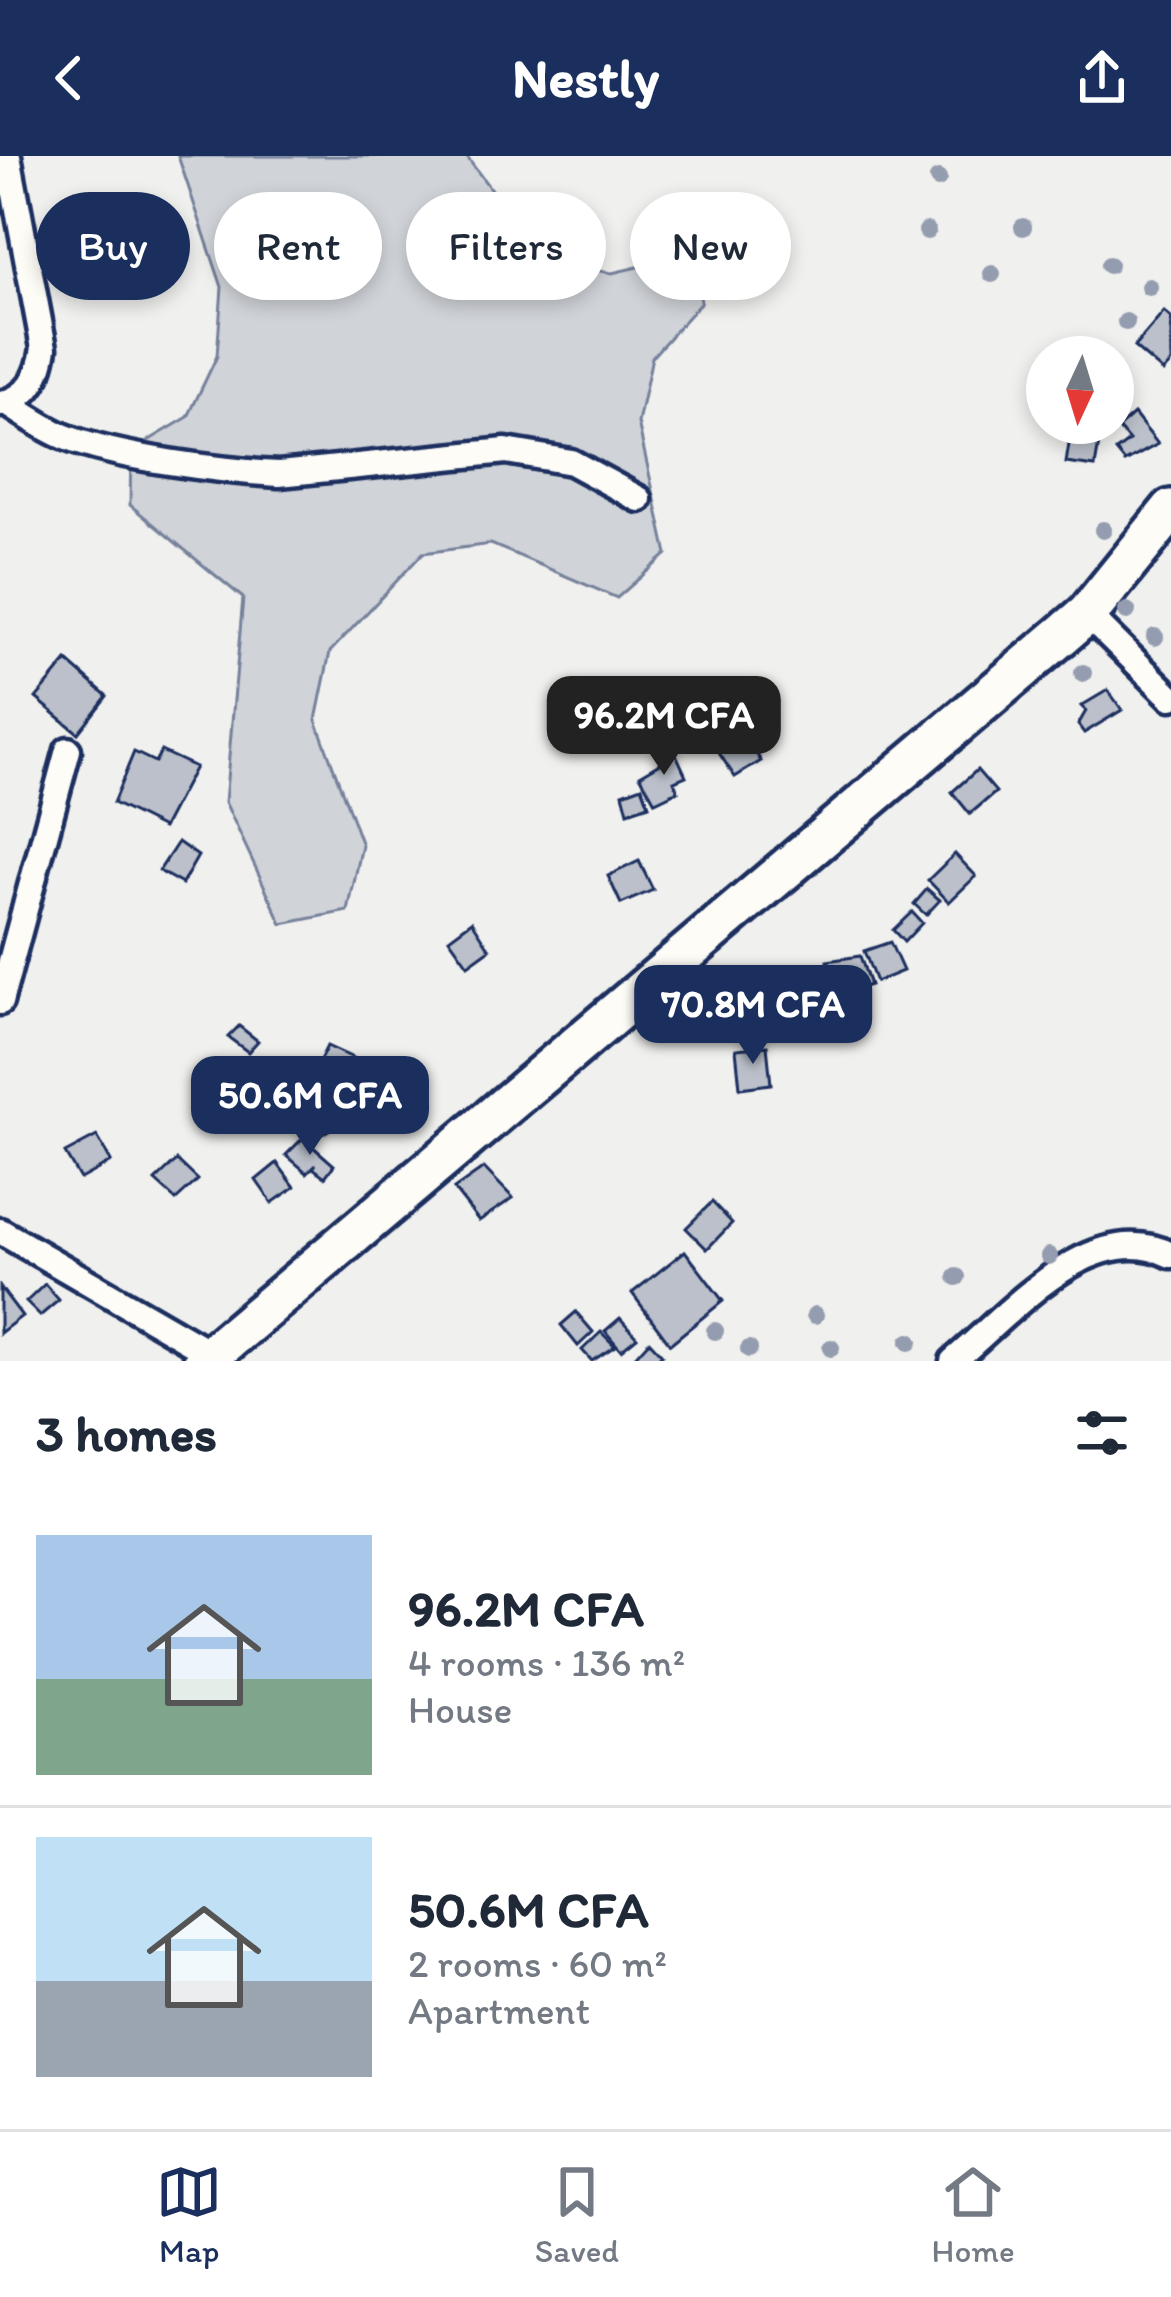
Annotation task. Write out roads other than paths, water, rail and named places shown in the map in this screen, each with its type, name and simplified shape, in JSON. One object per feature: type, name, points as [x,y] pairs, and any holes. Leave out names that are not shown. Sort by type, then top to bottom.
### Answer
[{"type":"main road","points":[[208,1358],[1087,614],[1171,510]]},
{"type":"street","points":[[8,156],[44,348],[40,373],[4,404],[62,436],[280,474],[506,451],[571,462],[639,499]]},
{"type":"street","points":[[1087,614],[1171,697]]},
{"type":"street","points":[[0,1002],[68,750]]},
{"type":"street","points":[[2,1226],[208,1358]]},
{"type":"street","points":[[953,1361],[1088,1255],[1135,1247],[1171,1256]]}]
